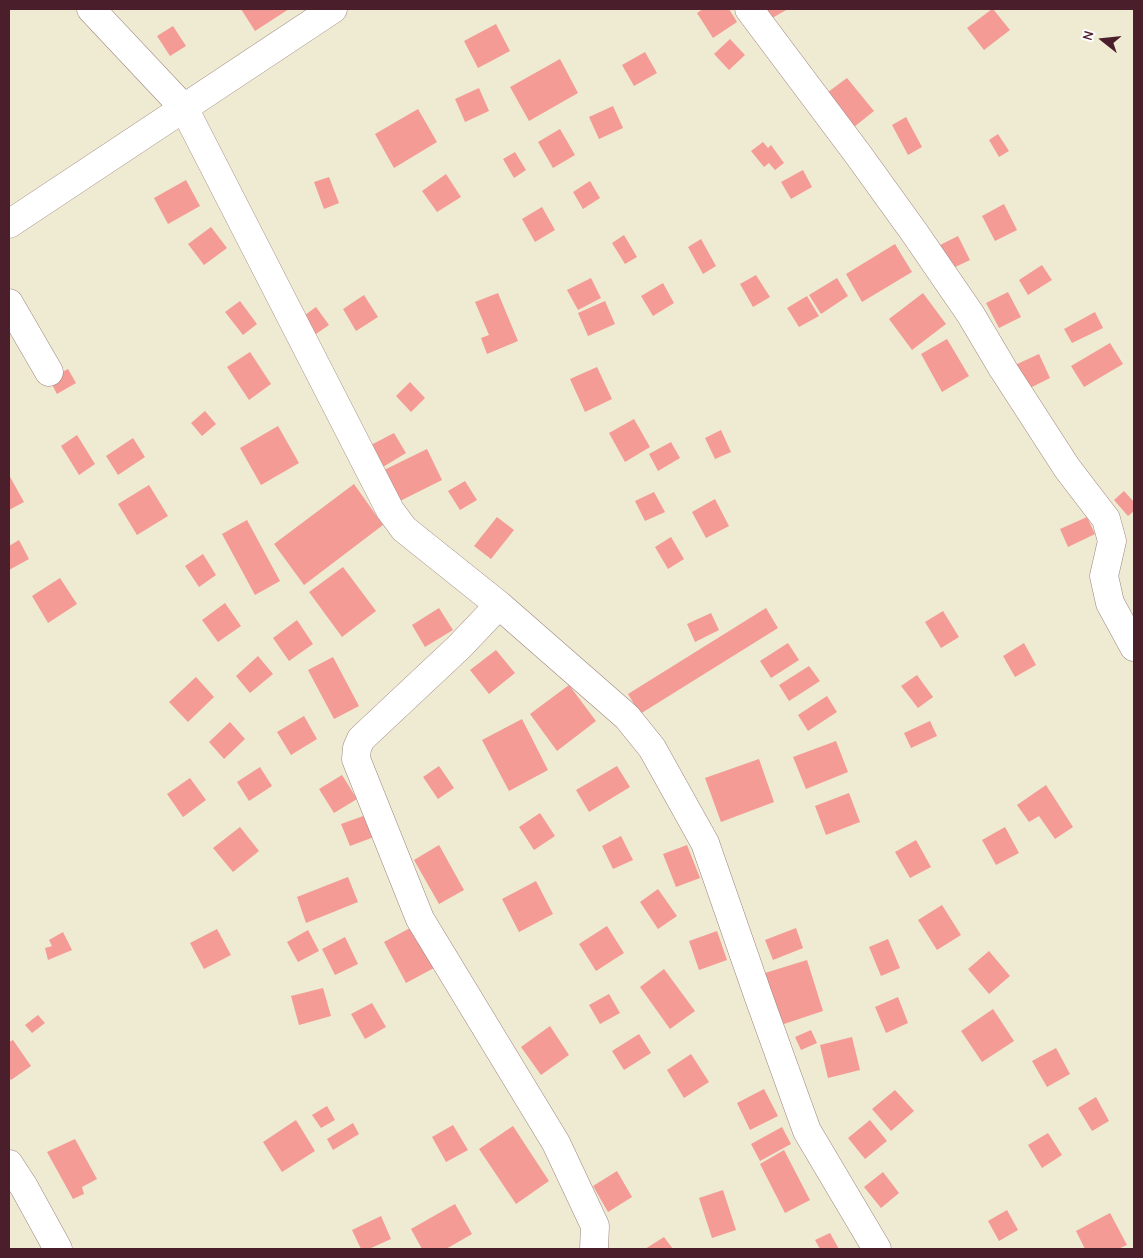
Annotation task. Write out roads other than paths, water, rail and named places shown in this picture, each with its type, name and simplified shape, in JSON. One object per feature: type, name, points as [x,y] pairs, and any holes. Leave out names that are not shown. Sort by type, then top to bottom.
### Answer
[{"type":"street","points":[[91,9],[184,108],[390,510],[404,530],[499,605],[627,717],[652,748],[705,843],[807,1131],[878,1249]]},
{"type":"street","points":[[9,224],[333,9]]},
{"type":"street","points":[[749,9],[914,232],[971,315],[1003,369],[1067,468],[1106,518],[1112,541],[1104,576],[1110,603],[1134,647]]},
{"type":"street","points":[[9,303],[49,372]]},
{"type":"street","points":[[499,605],[459,647],[361,739],[357,748],[356,758],[420,919],[556,1142],[595,1226],[594,1249]]},
{"type":"street","points":[[9,1164],[24,1187],[58,1249]]}]
